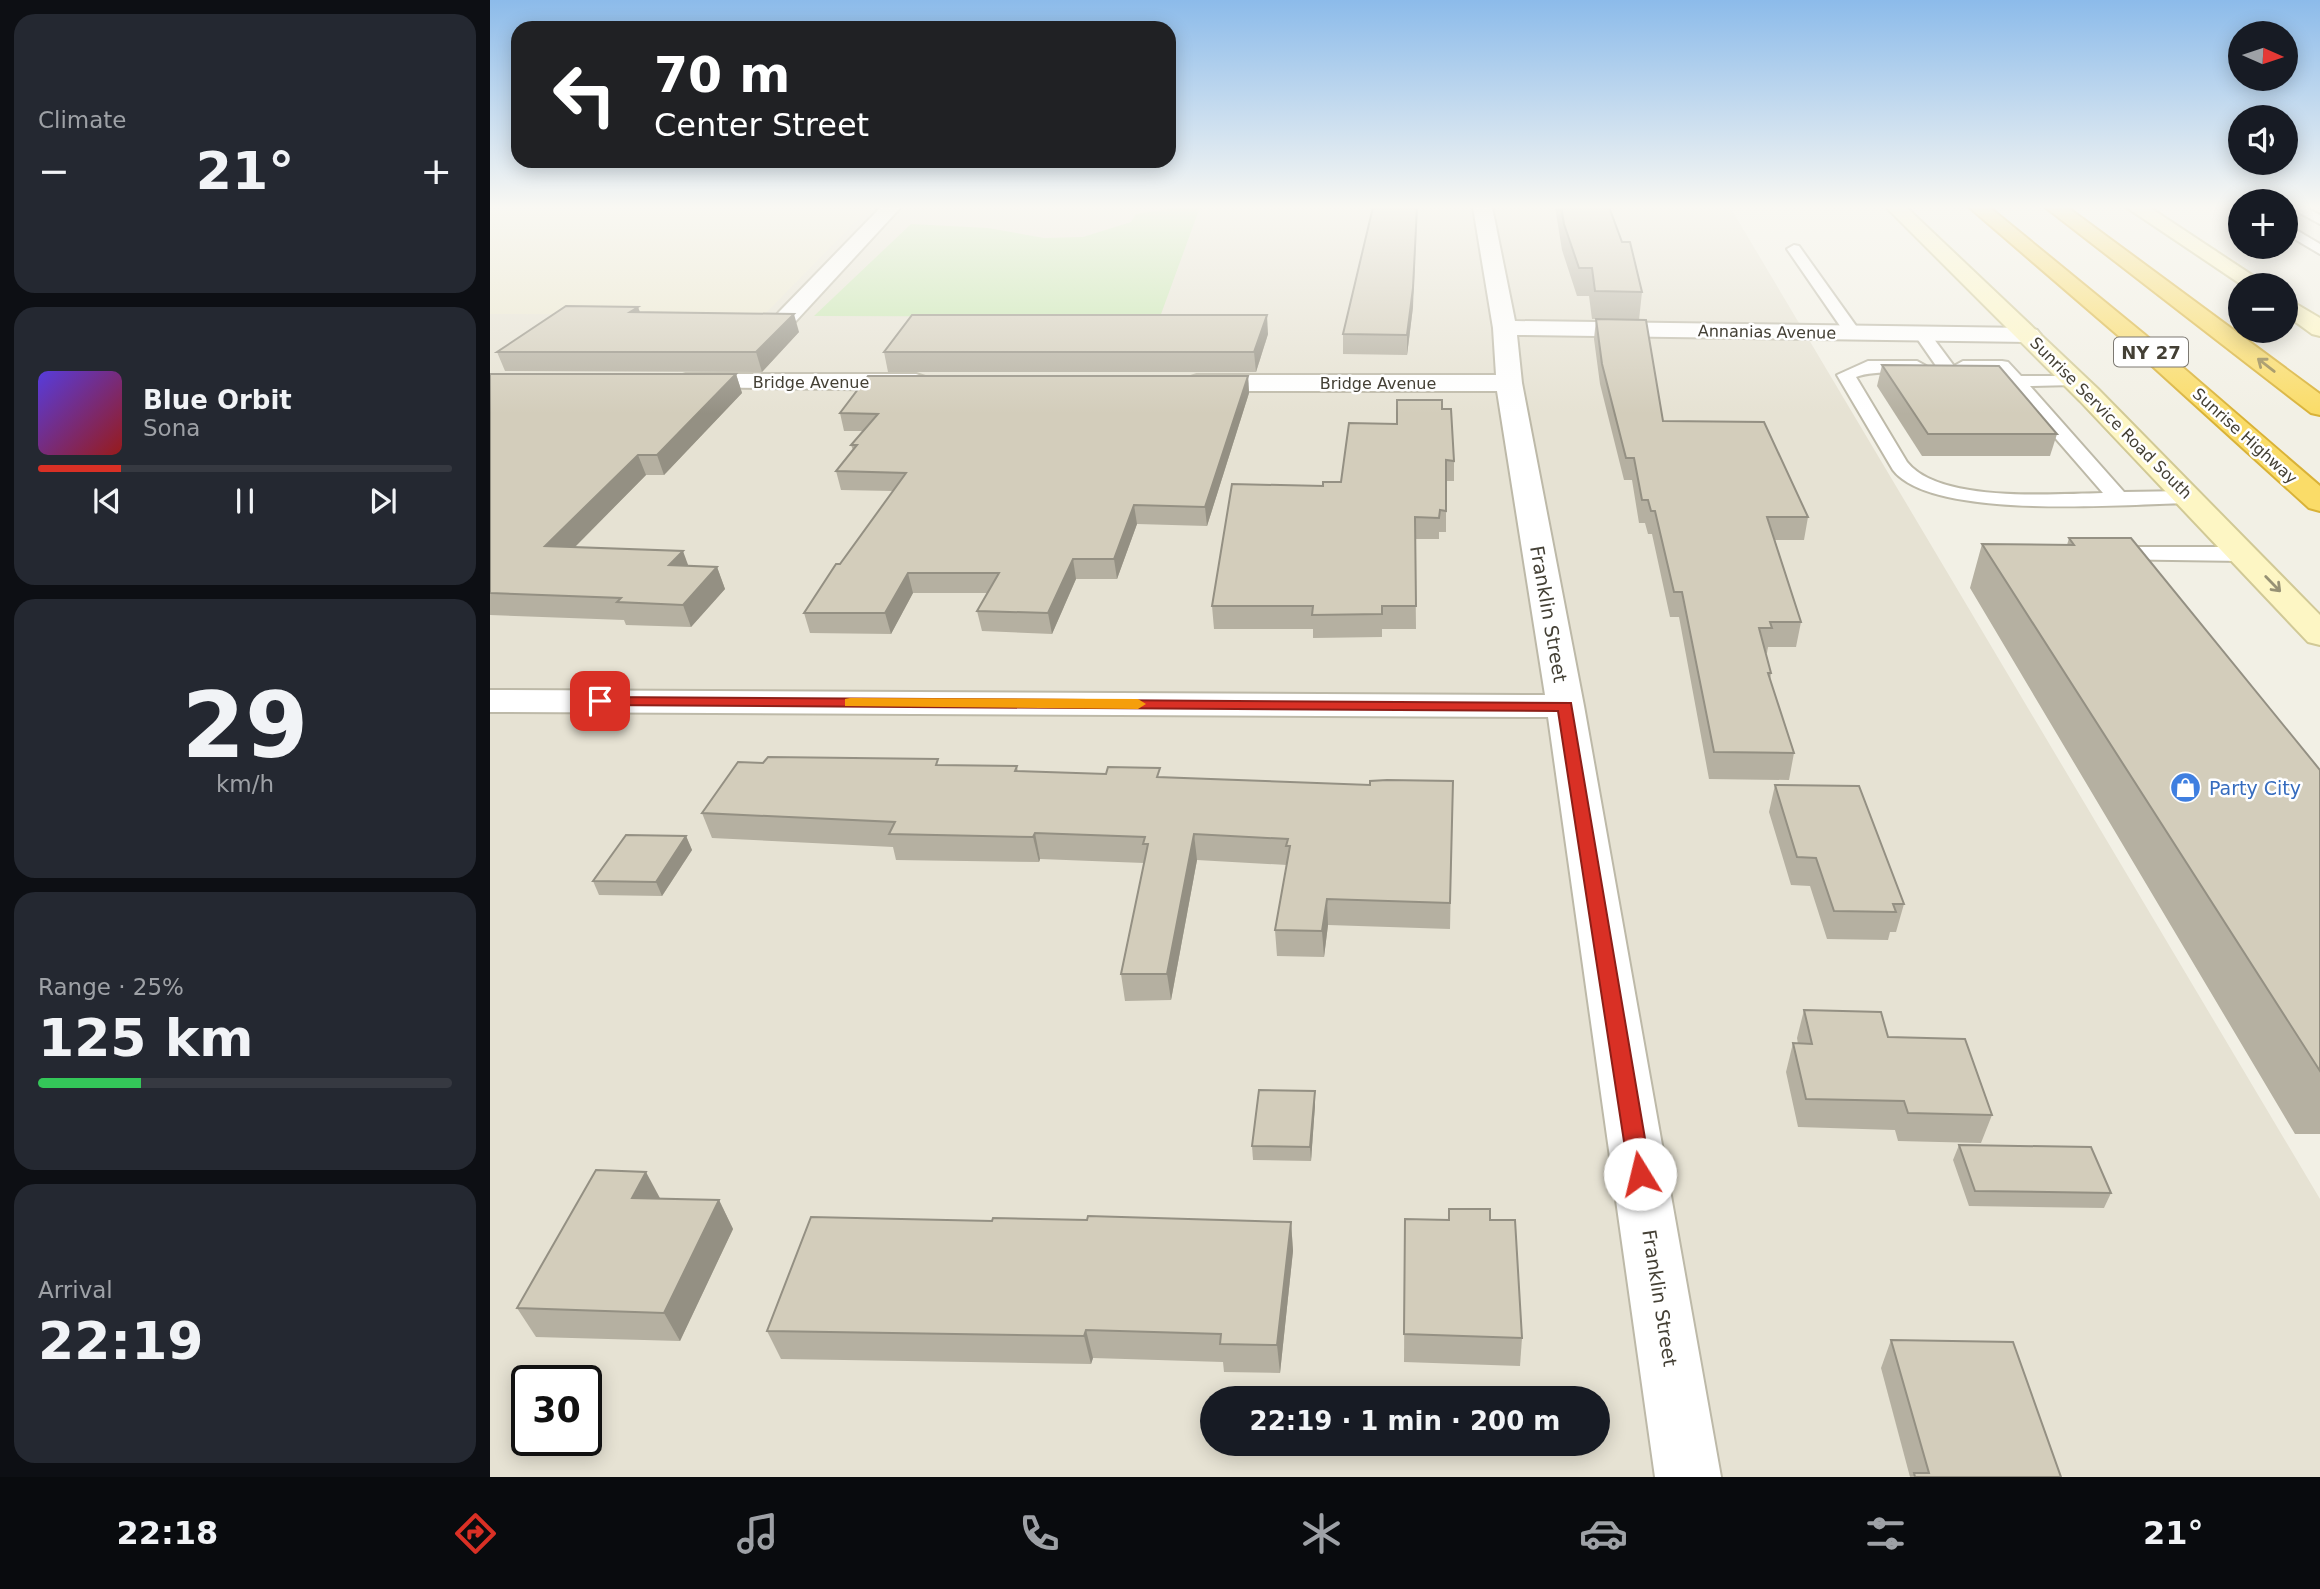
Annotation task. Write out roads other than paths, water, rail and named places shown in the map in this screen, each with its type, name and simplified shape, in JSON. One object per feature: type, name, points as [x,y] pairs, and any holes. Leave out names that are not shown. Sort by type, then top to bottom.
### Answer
[{"type":"highway","name":"Sunrise Highway","points":[[2061,276],[2320,502]]},
{"type":"highway","name":"NY 27","points":[[2146,276],[2320,407]]},
{"type":"main road","name":"Sunrise Service Road South","points":[[1967,276],[2189,497],[2320,635]]},
{"type":"main road","points":[[2298,314],[2320,329]]},
{"type":"street","points":[[787,317],[826,276]]},
{"type":"street","name":"Franklin Street","points":[[1495,276],[1505,328],[1509,383],[1565,706],[1688,1477]]},
{"type":"street","name":"Annanias Avenue","points":[[1505,328],[2029,335]]},
{"type":"street","name":"Bridge Avenue","points":[[658,382],[937,383]]},
{"type":"street","name":"Bridge Avenue","points":[[1174,383],[1509,383]]},
{"type":"street","points":[[490,701],[1565,706]]},
{"type":"lane","points":[[1813,276],[1853,333]]},
{"type":"lane","points":[[1922,334],[1945,366]]},
{"type":"lane","points":[[2117,498],[2002,366],[1868,366],[1846,375],[1909,478],[1938,491],[1976,497],[2117,498],[2189,497]]},
{"type":"lane","points":[[2016,381],[2074,380]]},
{"type":"lane","points":[[2081,554],[2243,554]]},
{"type":"lane","points":[[2122,554],[2140,575]]},
{"type":"place","name":"Party City","points":[[2186,788]]}]
